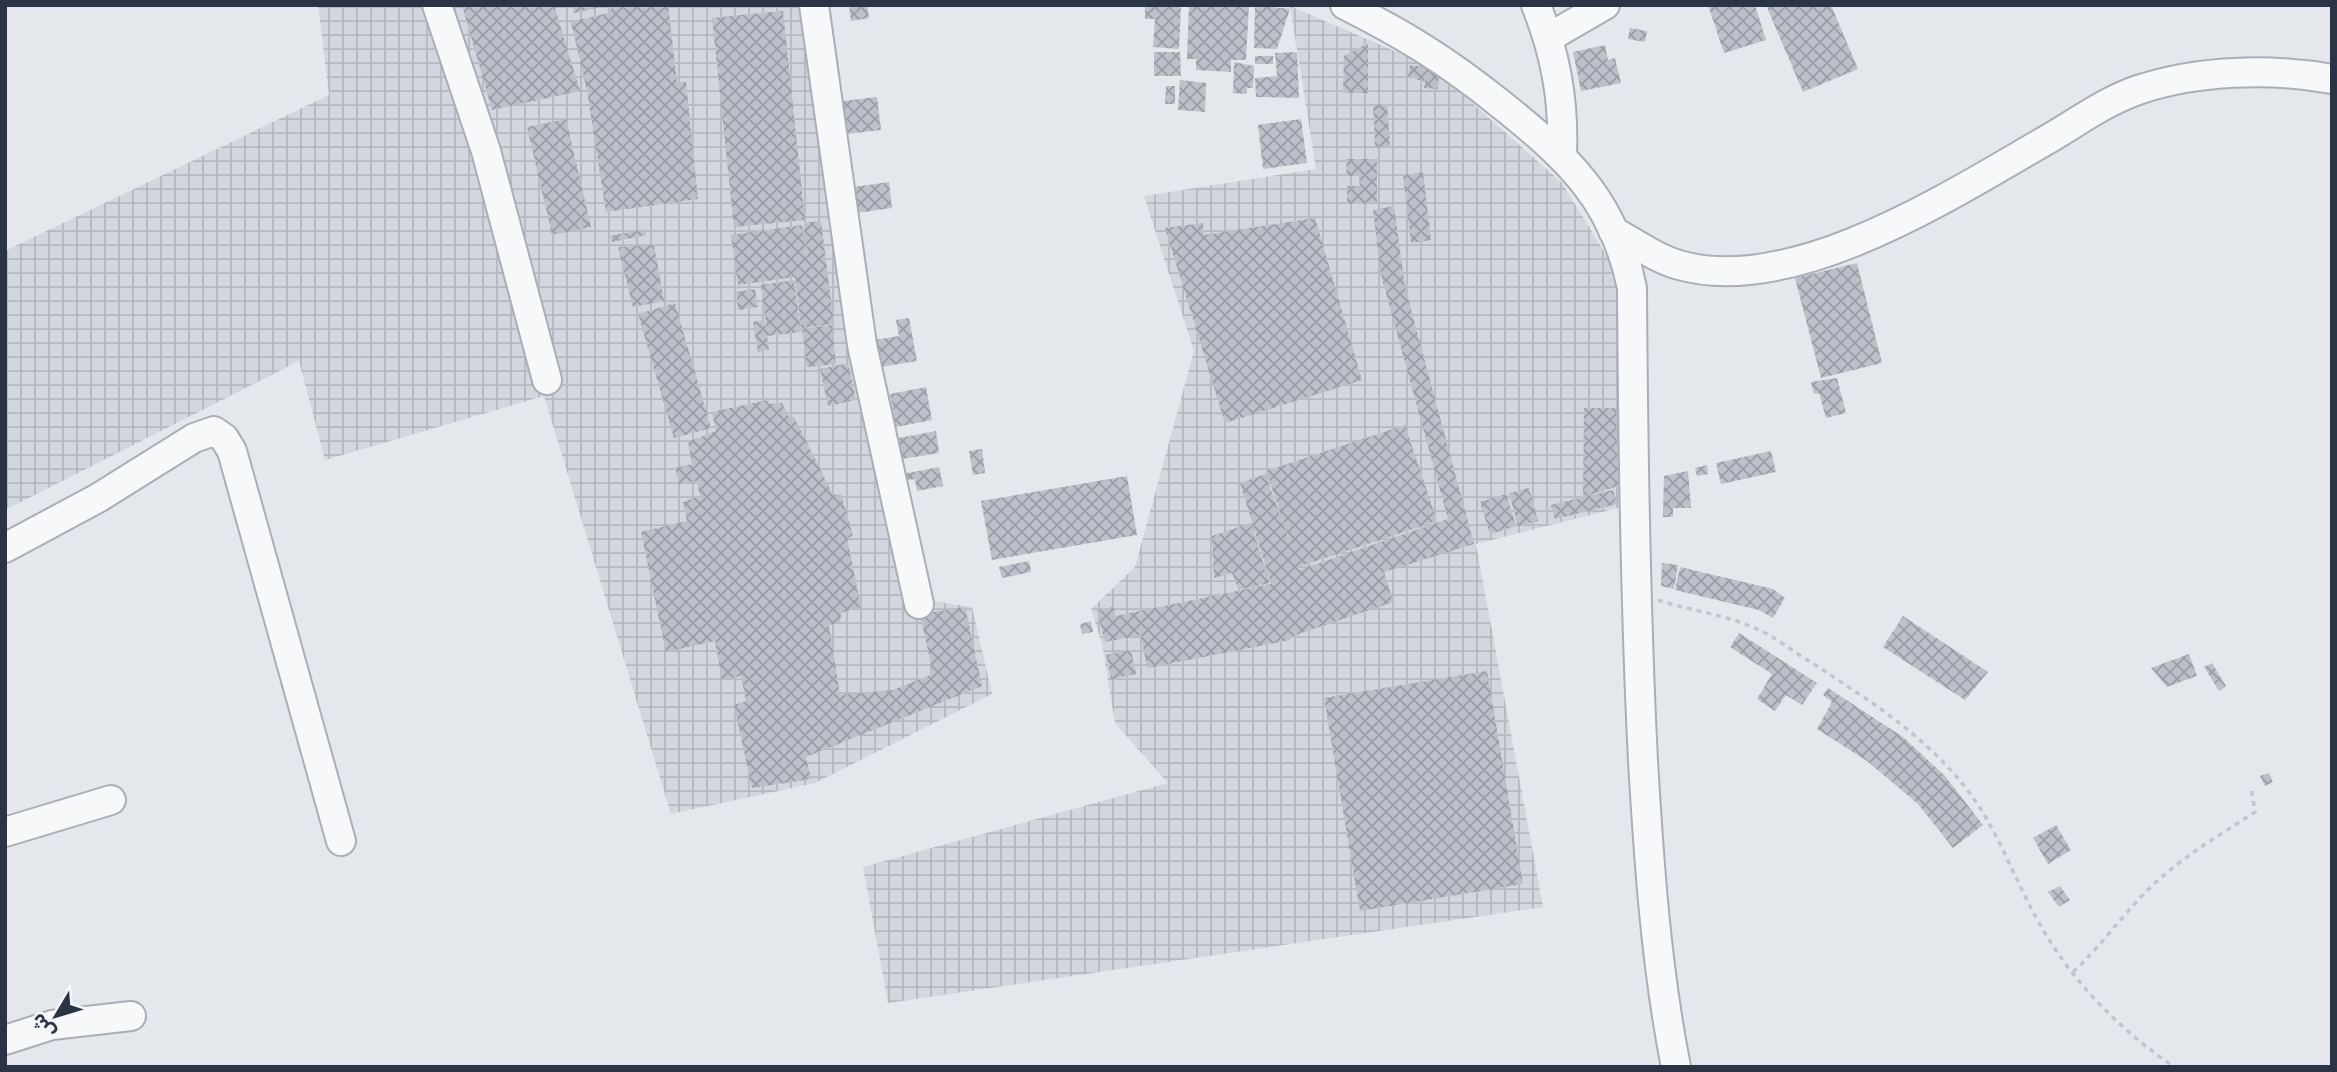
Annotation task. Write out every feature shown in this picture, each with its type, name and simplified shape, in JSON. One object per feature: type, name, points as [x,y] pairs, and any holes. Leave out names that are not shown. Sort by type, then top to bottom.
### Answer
[{"type":"street","points":[[437,5],[485,151],[547,380]]},
{"type":"street","points":[[814,5],[862,345],[919,604]]},
{"type":"street","points":[[1345,5],[1444,59],[1562,154],[1588,185],[1614,231],[1626,259],[1632,288],[1636,593],[1648,852],[1658,960],[1676,1067]]},
{"type":"street","points":[[1536,5],[1548,38],[1561,90],[1562,154]]},
{"type":"street","points":[[1548,38],[1605,5]]},
{"type":"street","points":[[1614,231],[1661,258],[1702,268],[1738,270],[1810,258],[1856,243],[1911,215],[2101,106],[2136,91],[2177,80],[2249,73],[2332,79]]},
{"type":"street","points":[[5,548],[98,498],[194,438],[214,431],[224,438],[232,451],[341,841]]},
{"type":"street","points":[[5,832],[111,800]]},
{"type":"street","points":[[5,1040],[52,1025],[131,1016]]},
{"type":"path","points":[[1636,593],[1736,621],[1771,636],[1869,702],[1927,746],[1956,775],[1979,806],[2036,919],[2073,972],[2125,1031],[2174,1067]]},
{"type":"path","points":[[2073,972],[2097,950],[2145,892],[2177,863],[2255,813],[2251,787]]},
{"type":"shaded area","points":[[318,5],[799,5],[859,375],[913,598],[972,607],[992,694],[815,783],[671,814],[544,396],[325,460],[299,361],[5,510],[5,251],[329,95]]},
{"type":"shaded area","points":[[1290,6],[1432,67],[1562,183],[1619,276],[1619,459],[1622,507],[1476,544],[1543,907],[888,1003],[863,867],[1168,783],[1115,723],[1102,644],[1091,609],[1135,567],[1194,351],[1144,196],[1316,169]]},
{"type":"building","points":[[462,5],[554,5],[580,91],[492,110]]},
{"type":"building","points":[[572,5],[605,5],[605,6],[574,13]]},
{"type":"building","points":[[614,5],[668,5],[677,82],[686,82],[698,199],[606,212],[587,91],[571,22],[608,13]]},
{"type":"building","points":[[849,5],[867,5],[869,18],[851,21]]},
{"type":"building","points":[[1145,5],[1181,5],[1179,49],[1153,47],[1155,19],[1145,19]]},
{"type":"building","points":[[1189,5],[1249,5],[1246,60],[1231,60],[1231,72],[1196,70],[1196,59],[1187,59]]},
{"type":"building","points":[[1255,5],[1290,9],[1277,49],[1254,48]]},
{"type":"building","points":[[1708,5],[1755,5],[1766,40],[1724,53]]},
{"type":"building","points":[[1766,5],[1831,5],[1858,69],[1803,92]]},
{"type":"building","points":[[783,11],[805,220],[734,227],[712,18]]},
{"type":"building","points":[[1630,28],[1647,31],[1645,42],[1628,39]]},
{"type":"building","points":[[1368,43],[1368,93],[1343,93],[1344,56]]},
{"type":"building","points":[[1605,45],[1608,60],[1615,58],[1621,83],[1581,91],[1573,52]]},
{"type":"building","points":[[1154,52],[1180,52],[1181,76],[1154,76]]},
{"type":"building","points":[[1297,52],[1299,98],[1256,97],[1255,78],[1277,76],[1275,53]]},
{"type":"building","points":[[1255,56],[1273,56],[1273,64],[1255,64]]},
{"type":"building","points":[[1234,62],[1254,66],[1253,88],[1247,88],[1247,94],[1233,93]]},
{"type":"building","points":[[1410,65],[1427,67],[1439,75],[1438,89],[1424,88],[1426,72],[1424,82],[1408,76]]},
{"type":"building","points":[[1180,80],[1206,83],[1205,112],[1178,110]]},
{"type":"building","points":[[1166,86],[1175,86],[1175,104],[1165,104]]},
{"type":"building","points":[[877,97],[881,130],[847,134],[843,101]]},
{"type":"building","points":[[1387,104],[1390,146],[1375,147],[1373,105]]},
{"type":"building","points":[[566,119],[591,227],[552,235],[527,127]]},
{"type":"building","points":[[1301,119],[1307,163],[1263,169],[1258,125]]},
{"type":"building","points":[[1346,159],[1377,159],[1377,203],[1347,204],[1347,186],[1360,186],[1359,176],[1347,176]]},
{"type":"building","points":[[1423,172],[1431,240],[1411,243],[1403,175]]},
{"type":"building","points":[[889,182],[892,208],[857,213],[854,187]]},
{"type":"building","points":[[1394,206],[1405,287],[1474,544],[1384,572],[1393,602],[1290,637],[1290,640],[1147,668],[1141,635],[1105,642],[1097,611],[1113,607],[1116,616],[1271,584],[1240,483],[1265,474],[1295,555],[1266,471],[1405,425],[1437,521],[1298,567],[1299,570],[1448,519],[1381,275],[1373,210]]},
{"type":"building","points":[[1315,218],[1362,380],[1225,423],[1165,228],[1203,223],[1204,235]]},
{"type":"building","points":[[821,221],[834,324],[801,328],[795,277],[738,285],[731,235],[802,225],[808,261],[804,223]]},
{"type":"building","points":[[645,229],[646,235],[612,242],[610,236]]},
{"type":"building","points":[[654,245],[664,301],[633,307],[618,247]]},
{"type":"building","points":[[1857,263],[1882,363],[1821,378],[1795,278]]},
{"type":"building","points":[[794,280],[801,332],[767,336],[769,350],[758,352],[753,322],[764,320],[767,332],[761,285]]},
{"type":"building","points":[[755,289],[758,307],[738,310],[736,292]]},
{"type":"building","points":[[675,303],[711,428],[674,438],[638,314]]},
{"type":"building","points":[[909,318],[917,361],[880,367],[875,340],[899,336],[896,320]]},
{"type":"building","points":[[832,325],[836,364],[807,367],[802,329]]},
{"type":"building","points":[[848,363],[856,400],[828,406],[820,369]]},
{"type":"building","points":[[1837,378],[1846,413],[1826,418],[1819,393],[1814,394],[1811,382]]},
{"type":"building","points":[[926,387],[932,420],[896,427],[890,394]]},
{"type":"building","points":[[768,400],[769,404],[782,403],[789,417],[794,417],[833,495],[841,494],[853,536],[847,538],[861,607],[841,613],[840,622],[829,625],[840,695],[893,690],[933,674],[920,614],[965,607],[982,686],[806,757],[811,779],[752,788],[734,705],[746,701],[741,676],[722,680],[715,641],[666,652],[641,532],[687,521],[683,502],[700,496],[697,481],[679,484],[675,468],[692,464],[688,442],[716,431],[712,412]]},
{"type":"building","points":[[1584,408],[1616,408],[1618,486],[1583,497]]},
{"type":"building","points":[[936,431],[939,453],[902,459],[899,438]]},
{"type":"building","points":[[982,449],[985,473],[973,475],[969,451]]},
{"type":"building","points":[[1771,451],[1776,472],[1721,484],[1716,463]]},
{"type":"building","points":[[1707,465],[1708,474],[1697,476],[1695,468]]},
{"type":"building","points":[[939,467],[943,486],[917,491],[915,479],[904,481],[903,474]]},
{"type":"building","points":[[1688,471],[1691,508],[1673,508],[1673,517],[1663,517],[1664,476]]},
{"type":"building","points":[[1127,476],[1137,535],[992,560],[981,501]]},
{"type":"building","points":[[1529,488],[1538,521],[1518,526],[1509,493]]},
{"type":"building","points":[[1613,490],[1617,504],[1555,519],[1551,505]]},
{"type":"building","points":[[1506,494],[1516,526],[1490,534],[1480,502]]},
{"type":"building","points":[[1251,523],[1269,583],[1239,590],[1232,573],[1214,578],[1212,536]]},
{"type":"building","points":[[1029,561],[1031,572],[1002,578],[999,567]]},
{"type":"building","points":[[1662,563],[1678,565],[1674,589],[1661,586]]},
{"type":"building","points":[[1680,567],[1773,589],[1785,598],[1773,618],[1759,610],[1675,590]]},
{"type":"building","points":[[1903,616],[1988,672],[1965,700],[1883,647]]},
{"type":"building","points":[[1091,621],[1093,632],[1082,634],[1080,624]]},
{"type":"building","points":[[1739,633],[1817,683],[1802,705],[1786,695],[1775,711],[1757,699],[1772,674],[1730,647]]},
{"type":"building","points":[[1131,650],[1136,674],[1111,679],[1106,655]]},
{"type":"building","points":[[2189,654],[2197,676],[2167,687],[2151,668]]},
{"type":"building","points":[[2212,663],[2226,686],[2219,691],[2204,667]]},
{"type":"building","points":[[1487,671],[1523,884],[1360,911],[1324,698]]},
{"type":"building","points":[[1828,688],[1903,737],[1945,776],[1983,825],[1953,848],[1918,804],[1867,761],[1817,729],[1832,702],[1823,695]]},
{"type":"building","points":[[2269,773],[2273,782],[2265,786],[2260,776]]},
{"type":"building","points":[[2056,825],[2071,850],[2048,864],[2033,838]]},
{"type":"building","points":[[2060,886],[2070,900],[2059,907],[2048,892]]}]
